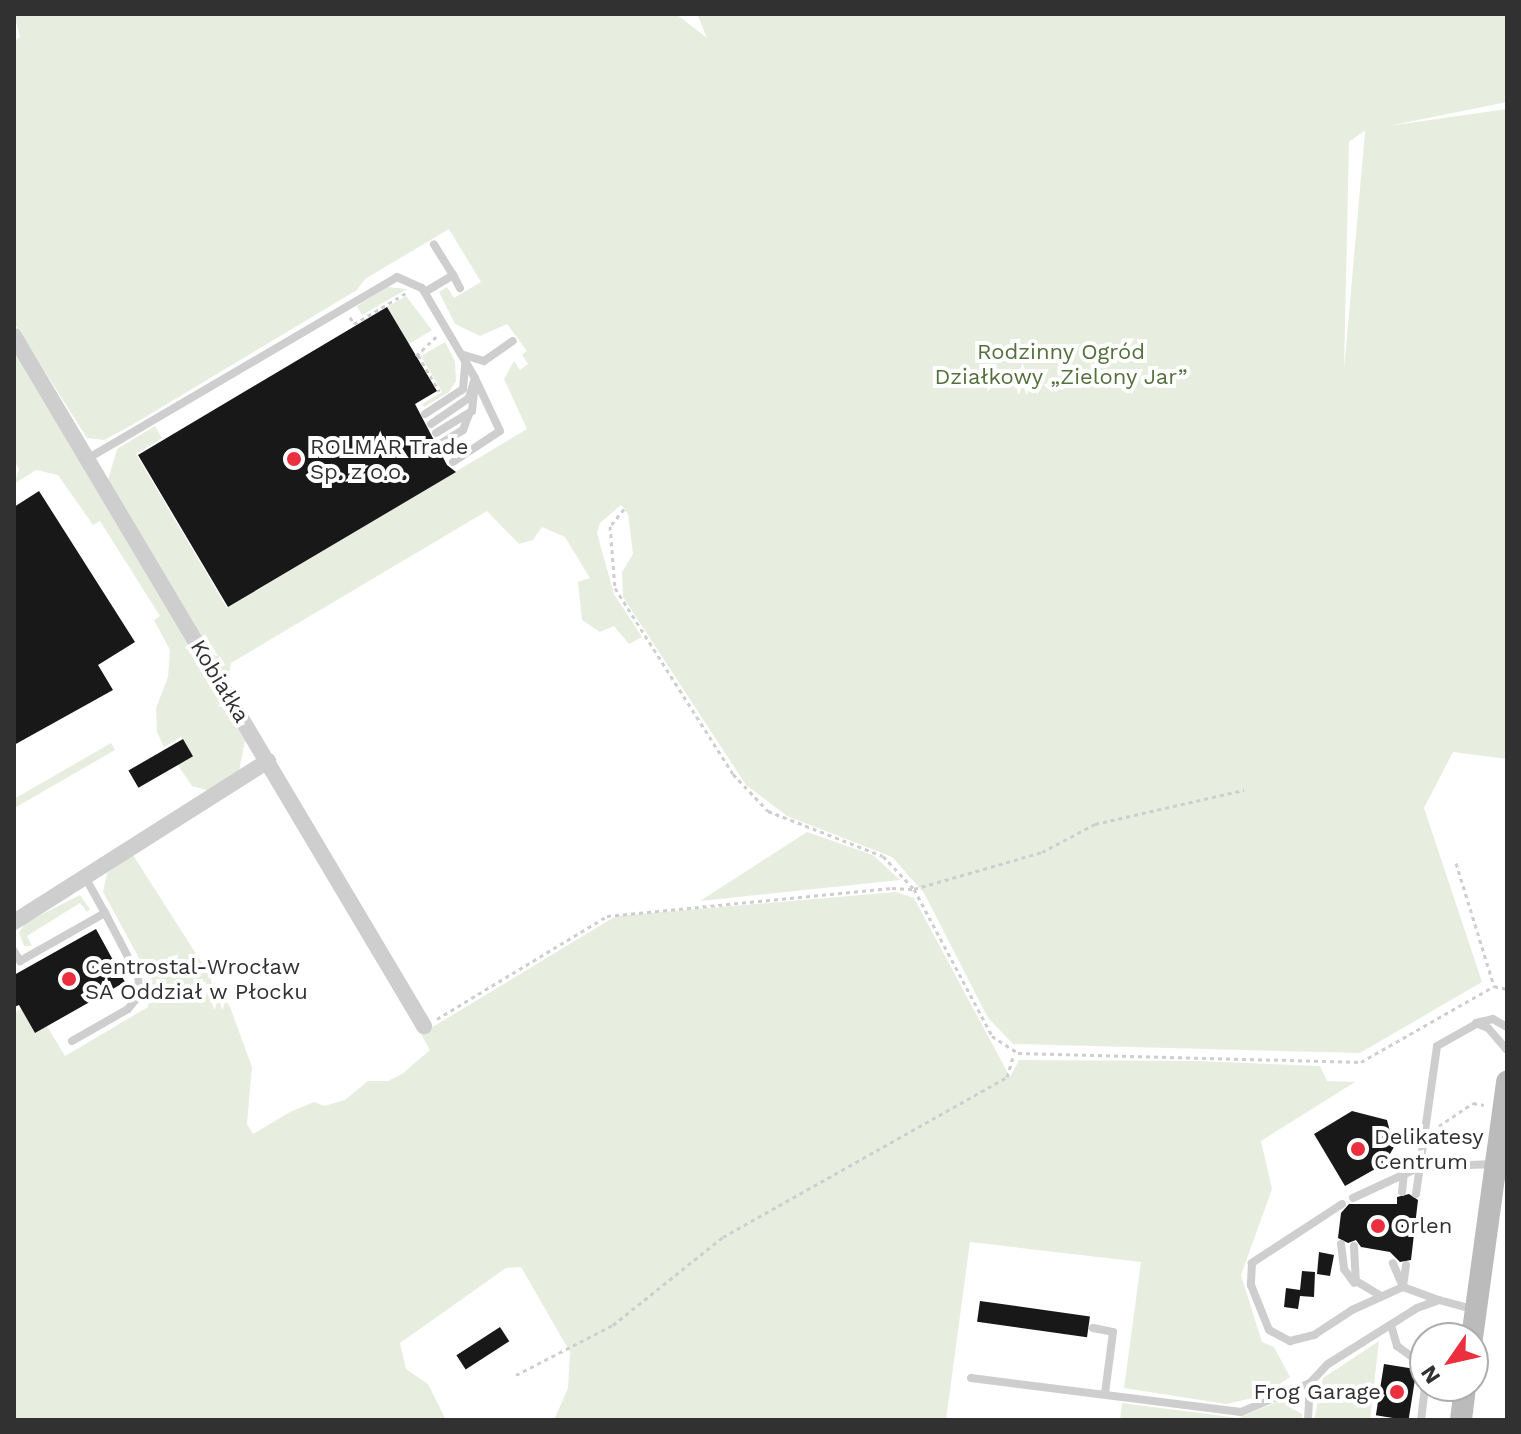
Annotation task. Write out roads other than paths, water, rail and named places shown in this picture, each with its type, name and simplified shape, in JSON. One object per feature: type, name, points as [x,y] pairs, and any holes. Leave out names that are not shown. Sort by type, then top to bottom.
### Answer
[{"type":"main road","points":[[1474,1322],[1495,1164],[1504,1128],[1506,1086]]},
{"type":"street","name":"Kobiałka","points":[[14,336],[424,1026]]},
{"type":"street","points":[[14,922],[268,761]]},
{"type":"lane","points":[[434,245],[460,288]]},
{"type":"lane","points":[[425,292],[453,275]]},
{"type":"lane","points":[[87,459],[391,279],[406,278],[425,292],[464,355],[474,382],[497,415],[500,431],[453,462]]},
{"type":"lane","points":[[464,355],[484,361],[513,341]]},
{"type":"lane","points":[[425,414],[463,389],[464,355]]},
{"type":"lane","points":[[442,443],[463,430],[474,382]]},
{"type":"lane","points":[[431,424],[463,404],[474,382]]},
{"type":"lane","points":[[436,433],[469,414]]},
{"type":"lane","points":[[72,1041],[128,1009],[140,994],[138,976],[85,877]]},
{"type":"lane","points":[[14,951],[20,961],[105,913]]},
{"type":"lane","points":[[1416,1194],[1428,1133],[1437,1046],[1475,1023],[1493,1019],[1507,1027]]},
{"type":"lane","points":[[1475,1023],[1488,1028],[1507,1050]]},
{"type":"lane","points":[[1358,1197],[1404,1172],[1420,1167],[1495,1164]]},
{"type":"lane","points":[[1402,1192],[1404,1172]]},
{"type":"lane","points":[[1342,1204],[1252,1263],[1251,1285],[1264,1324],[1277,1336],[1301,1341],[1403,1287],[1475,1309]]},
{"type":"lane","points":[[1341,1244],[1344,1269],[1359,1287],[1381,1296]]},
{"type":"lane","points":[[1354,1246],[1354,1275],[1359,1287]]},
{"type":"lane","points":[[1393,1263],[1403,1287]]},
{"type":"lane","points":[[1403,1287],[1406,1265]]},
{"type":"lane","points":[[971,1378],[1241,1412],[1310,1383],[1328,1364],[1439,1300]]},
{"type":"lane","points":[[1391,1325],[1397,1346],[1409,1355]]},
{"type":"lane","points":[[1093,1328],[1113,1332],[1105,1394]]},
{"type":"lane","points":[[1308,1420],[1310,1383]]},
{"type":"place","name":"ROLMAR Trade Sp. z o.o.","points":[[294,459]]},
{"type":"place","name":"Centrostal-Wrocław SA Oddział w Płocku","points":[[69,979]]},
{"type":"place","name":"Delikatesy Centrum","points":[[1358,1149]]},
{"type":"place","name":"Orlen","points":[[1378,1226]]},
{"type":"place","name":"Frog Garage","points":[[1397,1392]]},
{"type":"park label","name":"Rodzinny Ogród Działkowy „Zielony Jar”","points":[[1061,364]]}]
